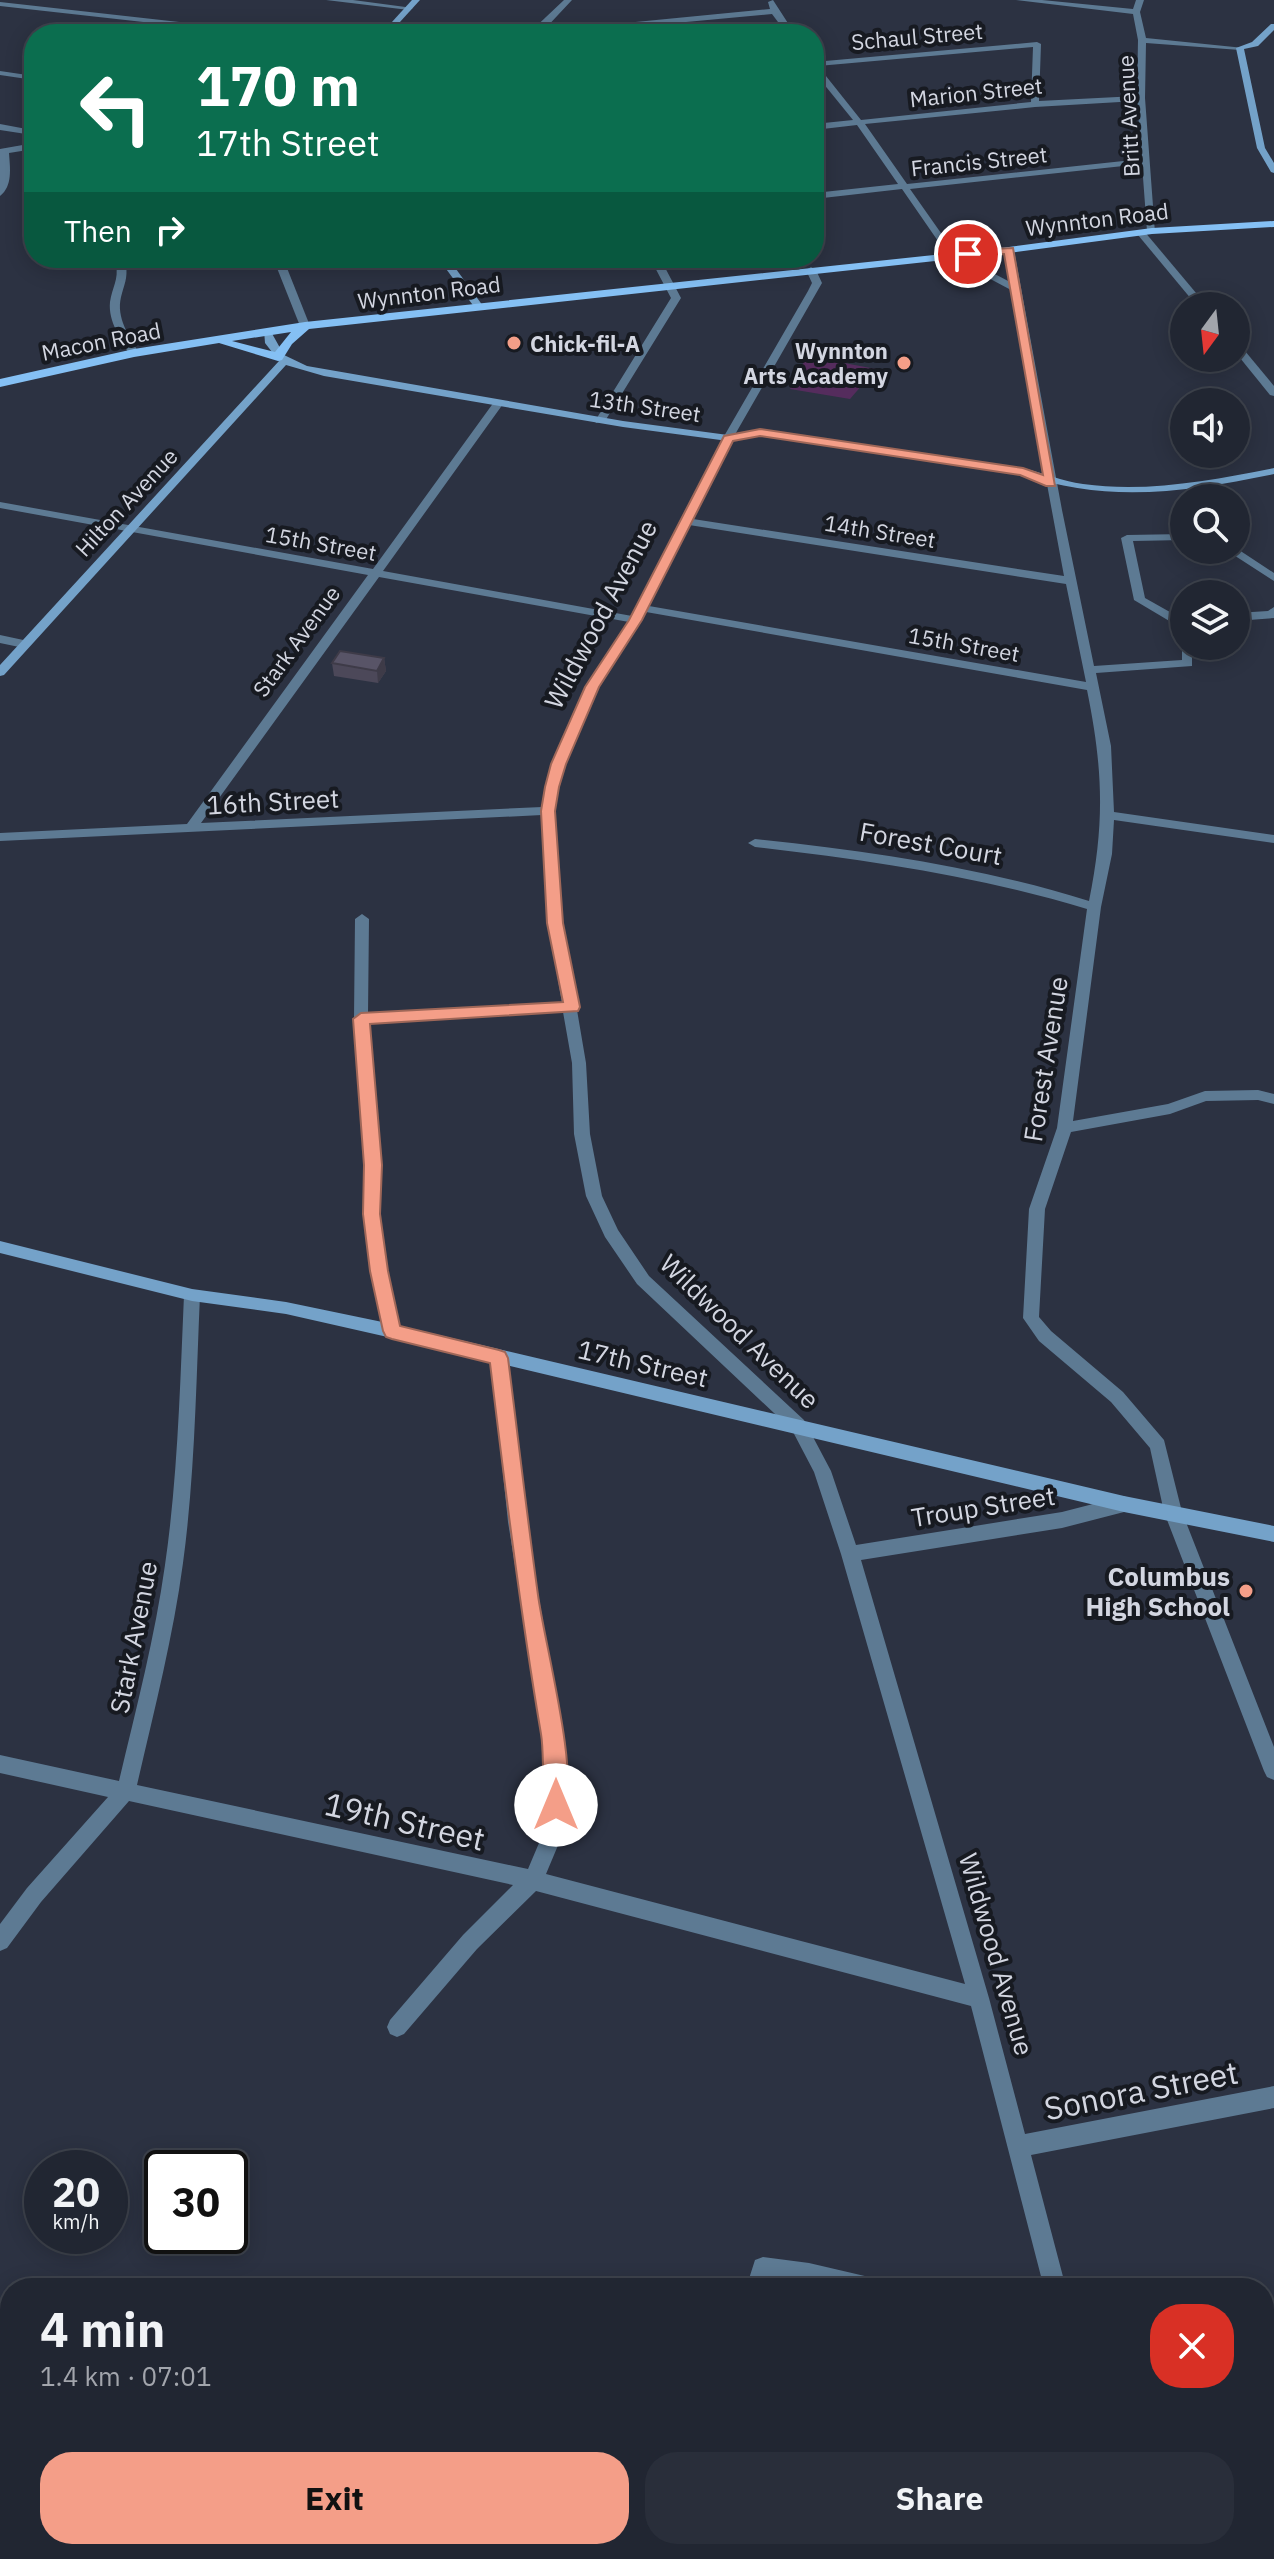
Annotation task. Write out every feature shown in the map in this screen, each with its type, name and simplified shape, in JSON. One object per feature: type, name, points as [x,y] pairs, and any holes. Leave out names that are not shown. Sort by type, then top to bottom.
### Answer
[{"type":"main road","name":"Wynnton Road","points":[[210,341],[305,326],[1009,250],[1147,232],[1274,224]]},
{"type":"main road","points":[[210,341],[281,359],[287,342],[305,326]]},
{"type":"main road","name":"Macon Road","points":[[0,383],[134,353],[210,341]]},
{"type":"street","points":[[67,11],[79,0]]},
{"type":"street","points":[[330,0],[409,8]]},
{"type":"street","points":[[394,24],[416,0]]},
{"type":"street","points":[[544,24],[568,0]]},
{"type":"street","points":[[772,0],[774,11],[784,24]]},
{"type":"street","points":[[1020,0],[1136,12],[1140,0]]},
{"type":"street","points":[[0,4],[180,24]]},
{"type":"street","points":[[638,24],[774,11]]},
{"type":"street","name":"Britt Avenue","points":[[1136,12],[1142,40],[1141,98],[1147,161],[1147,232]]},
{"type":"street","points":[[1142,40],[1240,48],[1255,44],[1274,26]]},
{"type":"street","name":"Schaul Street","points":[[824,64],[1037,44],[1035,104]]},
{"type":"street","points":[[1240,48],[1261,148],[1274,170]]},
{"type":"street","points":[[0,73],[24,77]]},
{"type":"street","points":[[824,78],[859,122],[952,255],[1014,288]]},
{"type":"street","name":"Marion Street","points":[[824,126],[1035,104],[1141,98]]},
{"type":"street","points":[[0,127],[24,131]]},
{"type":"street","points":[[0,193],[6,177],[2,152],[24,148]]},
{"type":"street","name":"Francis Street","points":[[824,195],[1147,161]]},
{"type":"street","points":[[1147,232],[1192,292]]},
{"type":"street","name":"Forest Avenue","points":[[1009,250],[1051,483],[1105,746],[1108,815],[1065,1128],[1037,1209],[1031,1318],[1045,1336],[1117,1397],[1158,1445],[1173,1512],[1274,1771]]},
{"type":"street","points":[[121,268],[124,284],[116,300],[115,316],[134,353]]},
{"type":"street","points":[[282,268],[305,326]]},
{"type":"street","points":[[450,268],[478,306]]},
{"type":"street","points":[[600,421],[673,306],[676,298],[660,268]]},
{"type":"street","name":"Wildwood Avenue","points":[[811,270],[817,283],[813,291],[728,438],[638,614],[585,701],[559,764],[548,811],[555,923],[572,1007],[579,1063],[582,1134],[594,1196],[611,1233],[643,1280],[798,1425],[822,1471],[850,1554],[979,1998],[1053,2278]]},
{"type":"street","points":[[267,332],[273,352],[281,359]]},
{"type":"street","name":"13th Street","points":[[281,359],[324,373],[600,421],[728,438],[760,433],[1023,471],[1051,483],[1089,489],[1139,489],[1274,471]]},
{"type":"street","name":"Hilton Avenue","points":[[0,672],[281,359]]},
{"type":"street","points":[[1250,364],[1274,393]]},
{"type":"street","name":"Stark Avenue","points":[[190,829],[498,404]]},
{"type":"street","name":"15th Street","points":[[0,505],[374,573],[1092,687]]},
{"type":"street","name":"14th Street","points":[[684,521],[1071,581]]},
{"type":"street","points":[[1170,537],[1127,538],[1140,600],[1170,615]]},
{"type":"street","points":[[1250,562],[1274,578]]},
{"type":"street","points":[[1250,616],[1274,614],[1274,610]]},
{"type":"street","points":[[0,639],[24,644]]},
{"type":"street","points":[[1089,670],[1188,663],[1188,660]]},
{"type":"street","name":"16th Street","points":[[0,837],[548,811]]},
{"type":"street","points":[[1108,815],[1274,839]]},
{"type":"street","name":"Forest Court","points":[[755,843],[859,854],[1029,885],[1094,907]]},
{"type":"street","points":[[362,919],[361,1019],[373,1165],[371,1214],[392,1331]]},
{"type":"street","points":[[361,1019],[572,1007]]},
{"type":"street","points":[[1065,1128],[1170,1109],[1205,1096],[1258,1095],[1274,1099]]},
{"type":"street","name":"17th Street","points":[[0,1247],[192,1295],[286,1308],[392,1331],[1124,1504],[1274,1534]]},
{"type":"street","name":"Stark Avenue","points":[[0,1941],[34,1895],[126,1790],[154,1674],[174,1566],[184,1480],[192,1295]]},
{"type":"street","points":[[397,2027],[470,1942],[533,1880],[549,1843],[556,1805],[556,1757],[521,1551],[499,1358]]},
{"type":"street","name":"Troup Street","points":[[850,1554],[1062,1520],[1124,1504]]},
{"type":"street","name":"19th Street","points":[[0,1764],[533,1880],[979,1998]]},
{"type":"street","name":"Sonora Street","points":[[1020,2146],[1274,2097]]},
{"type":"street","points":[[760,2278],[763,2268],[827,2278]]},
{"type":"shaded area","points":[[807,356],[876,369],[850,399],[790,389]]},
{"type":"building","points":[[340,651],[384,658],[377,671],[332,663]]},
{"type":"place","name":"Chick-fil-A","points":[[514,343]]},
{"type":"place","name":"Wynnton Arts Academy","points":[[904,363]]},
{"type":"place","name":"Columbus High School","points":[[1246,1591]]},
{"type":"route","points":[[556,1805],[556,1757],[517,1522],[499,1358],[392,1331],[371,1214],[373,1165],[361,1019],[572,1007],[555,923],[548,811],[552,787],[592,687],[636,620],[728,438],[760,433],[1023,471],[1051,483],[1009,250],[968,254]]}]
